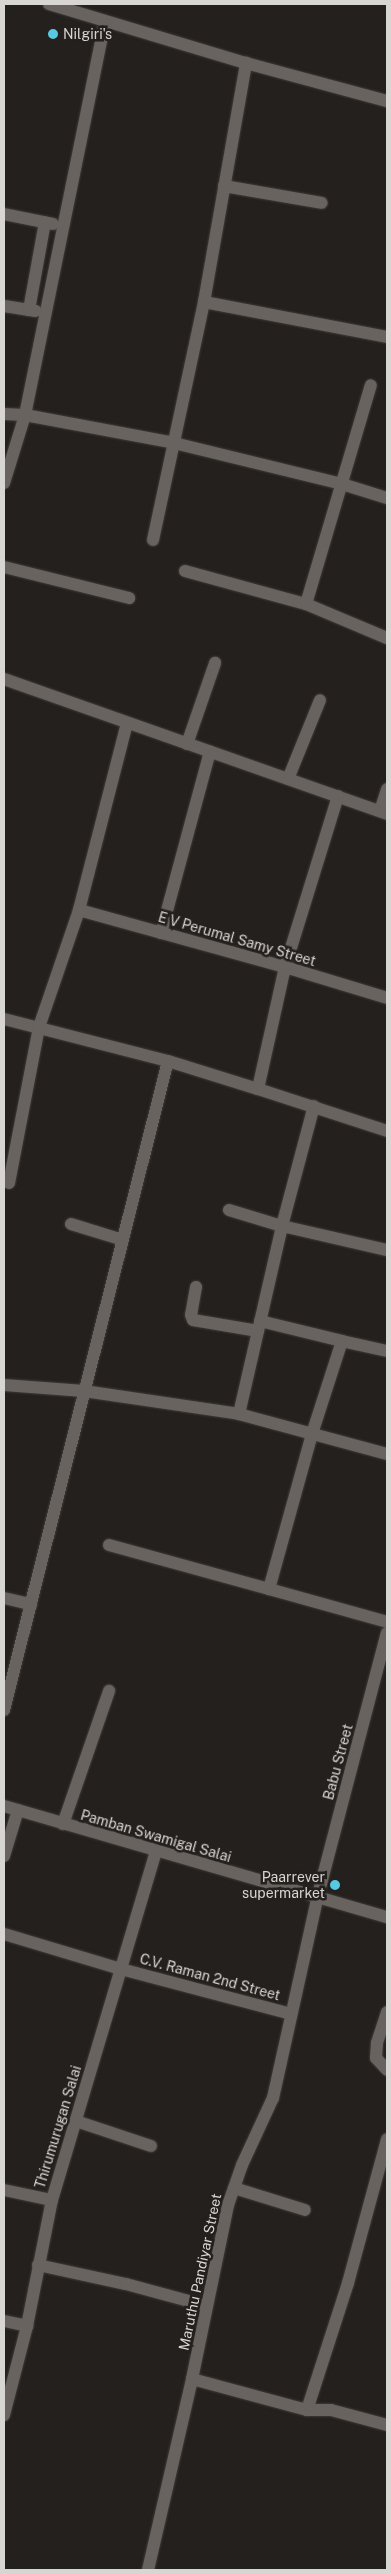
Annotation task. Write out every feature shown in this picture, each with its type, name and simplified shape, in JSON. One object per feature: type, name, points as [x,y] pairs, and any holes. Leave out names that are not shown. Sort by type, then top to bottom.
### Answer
[{"type":"street","points":[[49,4],[246,63],[387,101]]},
{"type":"street","points":[[4,483],[25,414],[105,22]]},
{"type":"street","points":[[153,540],[204,302],[246,63]]},
{"type":"street","points":[[224,186],[322,203]]},
{"type":"street","points":[[4,214],[63,226]]},
{"type":"street","points":[[29,310],[45,222]]},
{"type":"street","points":[[204,302],[387,336]]},
{"type":"street","points":[[4,306],[46,313]]},
{"type":"street","points":[[306,604],[371,385]]},
{"type":"street","points":[[4,414],[25,414],[174,443],[342,484],[387,498]]},
{"type":"street","points":[[4,567],[129,598]]},
{"type":"street","points":[[185,572],[306,604],[387,638]]},
{"type":"street","points":[[187,744],[215,663]]},
{"type":"street","points":[[4,679],[383,813],[387,789]]},
{"type":"street","points":[[288,779],[320,700]]},
{"type":"street","points":[[9,1183],[39,1027],[79,910],[127,723]]},
{"type":"street","points":[[161,933],[210,752]]},
{"type":"street","points":[[258,1088],[285,966],[338,796]]},
{"type":"street","name":"E V Perumal Samy Street","points":[[79,910],[285,966],[387,998]]},
{"type":"street","points":[[4,1019],[168,1061],[258,1088],[387,1131]]},
{"type":"street","points":[[4,1710],[168,1061]]},
{"type":"street","points":[[239,1414],[282,1226],[314,1106]]},
{"type":"street","points":[[229,1210],[282,1226],[387,1250]]},
{"type":"street","points":[[71,1224],[123,1240]]},
{"type":"street","points":[[196,1287],[191,1315],[193,1320],[259,1326],[387,1351]]},
{"type":"street","points":[[269,1589],[312,1434],[342,1341]]},
{"type":"street","points":[[4,1385],[84,1391],[239,1414],[387,1454]]},
{"type":"street","points":[[109,1545],[387,1622]]},
{"type":"street","points":[[4,1598],[30,1604]]},
{"type":"street","name":"Babu Street","points":[[317,1899],[387,1633]]},
{"type":"street","points":[[63,1824],[109,1691]]},
{"type":"street","name":"Pamban Swamigal Salai","points":[[4,1806],[317,1899],[387,1917]]},
{"type":"street","points":[[4,1856],[18,1810]]},
{"type":"street","name":"Thirumurugan Salai","points":[[4,2415],[27,2326],[52,2200],[156,1852]]},
{"type":"street","name":"Maruthu Pandiyar Street","points":[[148,2570],[192,2378],[228,2205],[273,2098],[317,1899]]},
{"type":"street","name":"C.V. Raman 2nd Street","points":[[4,1934],[120,1969],[291,2014]]},
{"type":"street","points":[[387,2012],[377,2043],[376,2058],[387,2070]]},
{"type":"street","points":[[76,2122],[150,2146]]},
{"type":"street","points":[[307,2410],[348,2283],[387,2139]]},
{"type":"street","points":[[234,2188],[305,2210]]},
{"type":"street","points":[[4,2190],[52,2200]]},
{"type":"street","points":[[38,2265],[126,2284],[207,2306]]},
{"type":"street","points":[[4,2321],[27,2326]]},
{"type":"street","points":[[192,2378],[307,2410],[331,2410],[387,2425]]},
{"type":"place","name":"Nilgiri's","points":[[53,34]]},
{"type":"place","name":"Paarrever supermarket","points":[[335,1885]]}]
